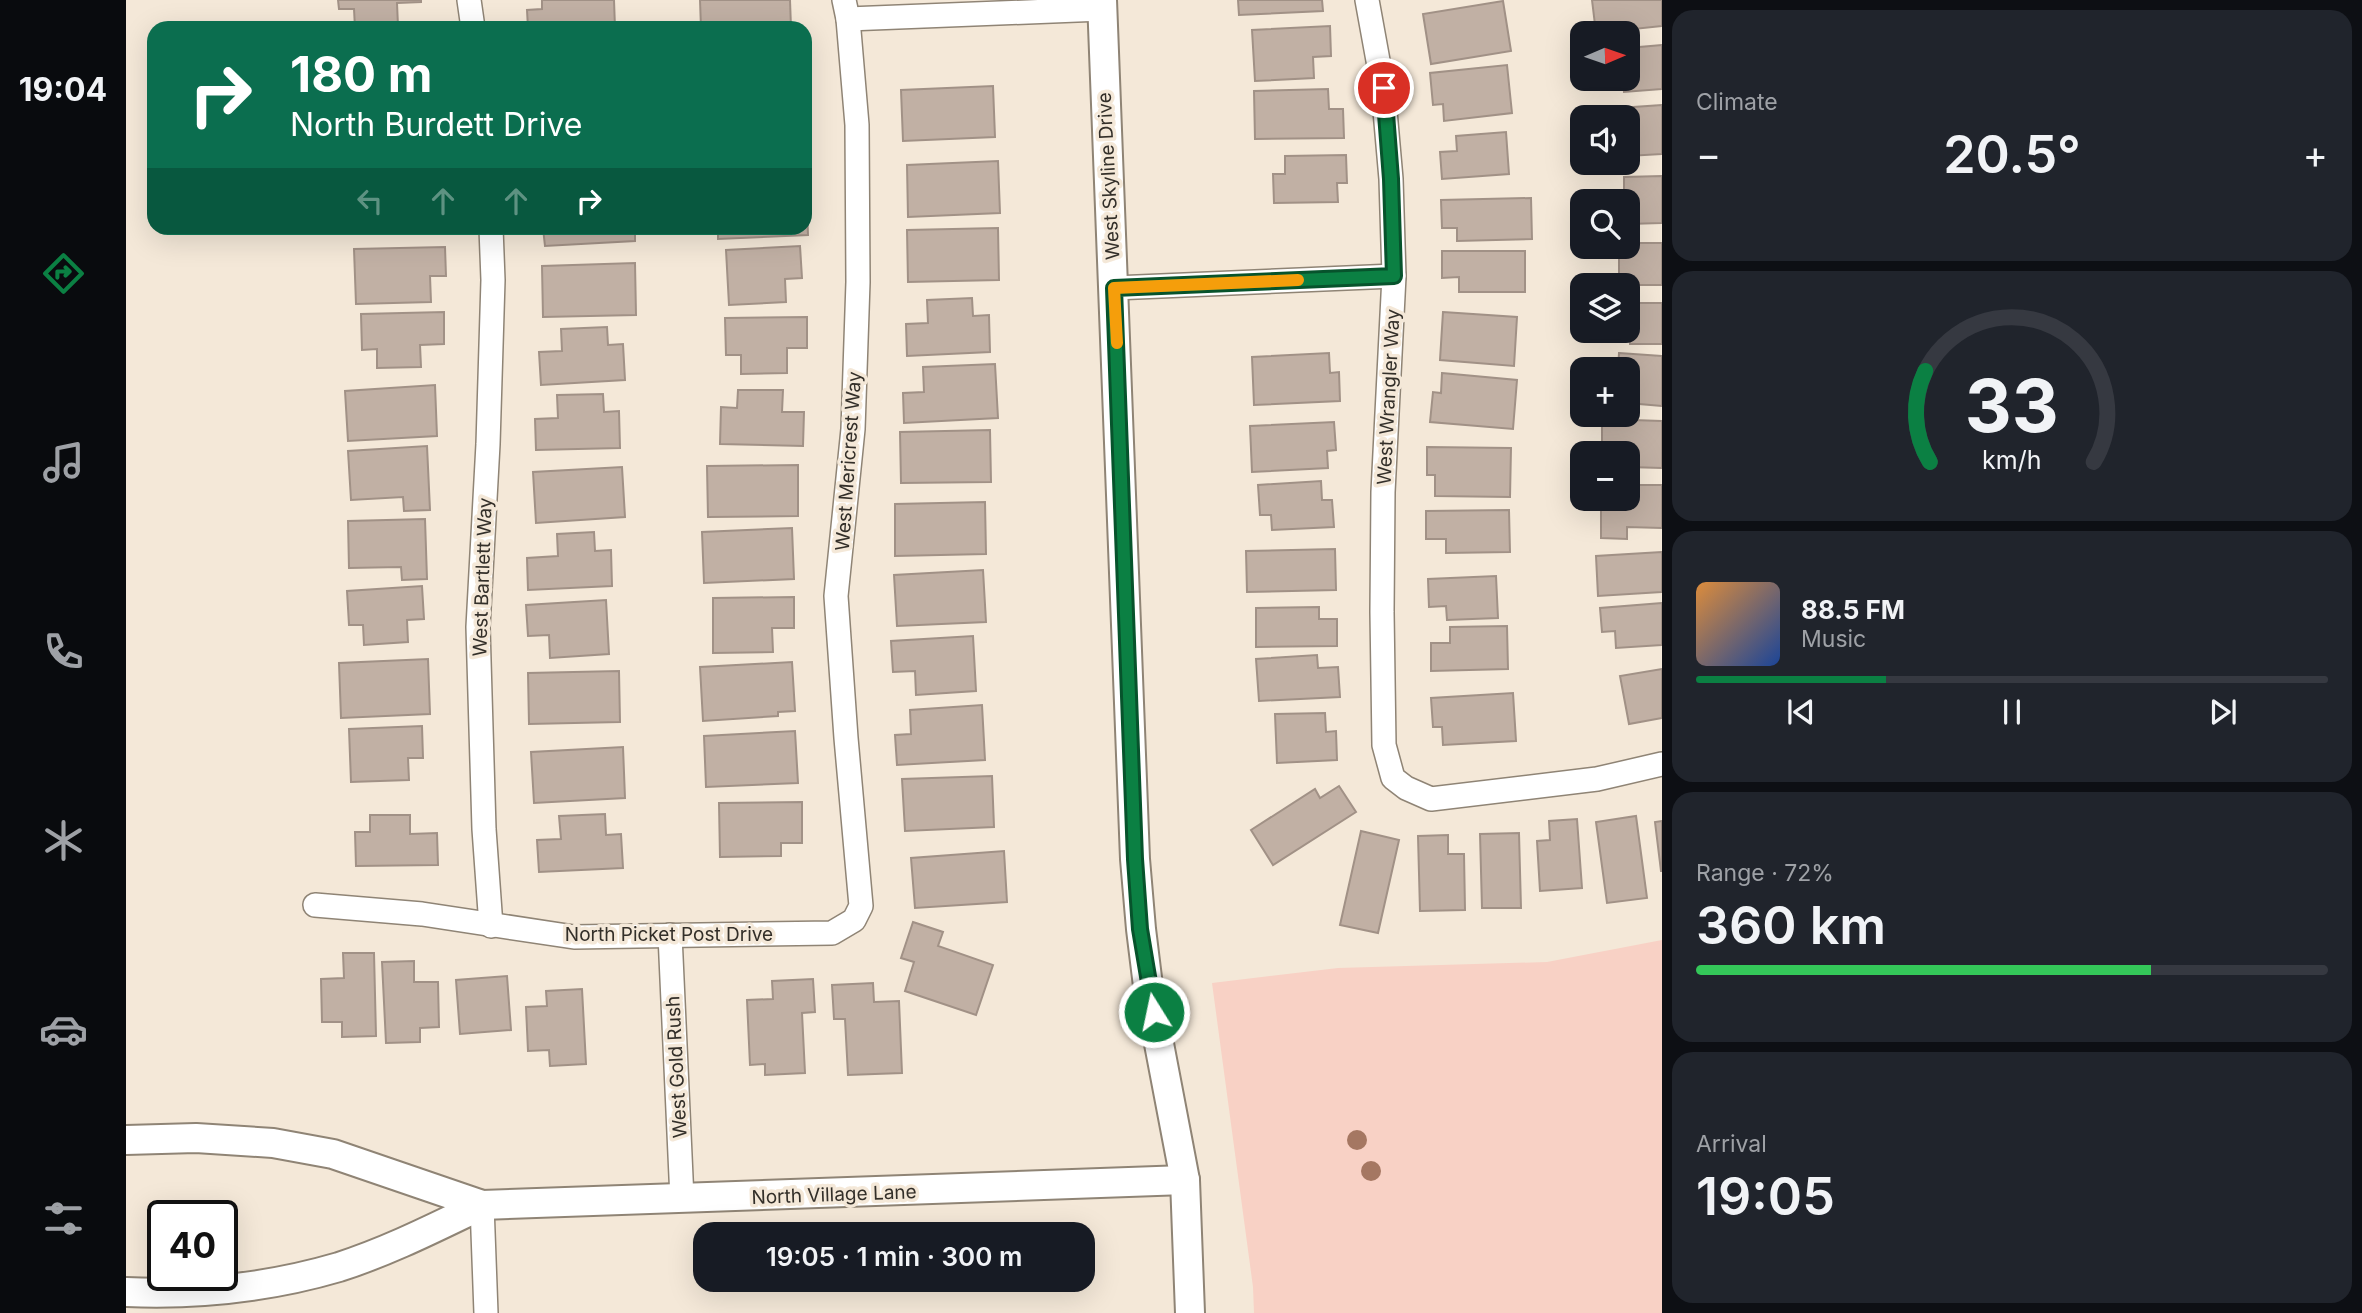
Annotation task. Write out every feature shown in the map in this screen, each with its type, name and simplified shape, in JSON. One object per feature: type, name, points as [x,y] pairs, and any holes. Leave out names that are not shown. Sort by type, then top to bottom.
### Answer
[{"type":"street","points":[[469,0],[472,21]]},
{"type":"street","name":"West Wrangler Way","points":[[1367,0],[1384,88],[1391,179],[1394,276],[1383,492],[1382,612],[1384,745],[1393,778],[1406,788],[1431,799],[1597,779],[1662,764]]},
{"type":"street","points":[[846,10],[1102,4]]},
{"type":"street","name":"West Skyline Drive","points":[[1102,4],[1135,859],[1140,929],[1185,1181],[1191,1313]]},
{"type":"street","name":"West Mericrest Way","points":[[846,10],[857,125],[858,282],[853,429],[836,596],[862,905],[854,920]]},
{"type":"street","name":"West Bartlett Way","points":[[491,235],[493,280],[489,416],[478,627],[484,830],[491,926]]},
{"type":"street","points":[[1114,288],[1394,276]]},
{"type":"street","name":"North Picket Post Drive","points":[[314,905],[422,914],[574,937],[832,933],[854,920]]},
{"type":"street","name":"West Gold Rush","points":[[670,935],[682,1199]]},
{"type":"street","name":"North Village Lane","points":[[126,1140],[196,1138],[272,1143],[333,1154],[482,1205],[1185,1181]]},
{"type":"street","points":[[482,1205],[486,1313]]},
{"type":"street","name":"North Village Lane","points":[[126,1292],[223,1289],[310,1275],[342,1266],[410,1239],[482,1205]]},
{"type":"shaded area","points":[[1662,940],[1662,1313],[1254,1313],[1253,1287],[1212,983],[1338,968],[1547,962]]},
{"type":"building","points":[[338,0],[421,0],[397,3],[398,21],[355,21],[354,9],[339,9]]},
{"type":"building","points":[[542,0],[614,0],[615,21],[528,21],[527,10],[542,9]]},
{"type":"building","points":[[700,0],[790,0],[791,21],[701,21]]},
{"type":"building","points":[[1238,0],[1322,0],[1323,11],[1239,15]]},
{"type":"building","points":[[1592,0],[1662,0],[1662,26],[1640,28],[1640,21],[1595,21]]},
{"type":"building","points":[[1503,1],[1511,51],[1431,64],[1423,14]]},
{"type":"building","points":[[1330,26],[1331,56],[1313,57],[1314,78],[1255,81],[1252,30]]},
{"type":"building","points":[[1662,45],[1662,89],[1640,91],[1640,47]]},
{"type":"building","points":[[1507,65],[1512,113],[1444,121],[1443,104],[1433,105],[1430,73]]},
{"type":"building","points":[[993,86],[995,137],[903,141],[901,90]]},
{"type":"building","points":[[1328,89],[1329,109],[1343,109],[1344,138],[1255,139],[1254,91]]},
{"type":"building","points":[[1662,105],[1662,154],[1640,155],[1640,107]]},
{"type":"building","points":[[1506,132],[1509,174],[1442,179],[1440,152],[1457,151],[1456,136]]},
{"type":"building","points":[[1346,155],[1347,183],[1337,183],[1338,202],[1274,203],[1273,174],[1285,174],[1285,156]]},
{"type":"building","points":[[998,161],[1000,213],[908,217],[907,165]]},
{"type":"building","points":[[1662,176],[1662,223],[1640,224],[1640,189],[1624,189],[1624,177]]},
{"type":"building","points":[[1531,198],[1532,239],[1457,241],[1457,228],[1442,228],[1441,200]]},
{"type":"building","points":[[998,228],[999,280],[908,282],[907,230]]},
{"type":"building","points":[[544,235],[635,235],[635,241],[545,246]]},
{"type":"building","points":[[718,235],[808,235],[718,239]]},
{"type":"building","points":[[1640,243],[1662,243],[1662,285],[1640,285],[1640,273],[1619,273],[1619,259],[1640,259]]},
{"type":"building","points":[[800,246],[802,278],[785,279],[786,302],[729,305],[726,250]]},
{"type":"building","points":[[445,247],[446,276],[430,276],[431,302],[356,304],[354,249]]},
{"type":"building","points":[[1442,251],[1525,251],[1525,292],[1459,292],[1459,277],[1442,278]]},
{"type":"building","points":[[635,263],[636,315],[543,317],[542,266]]},
{"type":"building","points":[[972,298],[973,316],[989,315],[990,352],[907,356],[906,324],[928,323],[927,300]]},
{"type":"building","points":[[1640,303],[1662,303],[1662,344],[1630,344],[1640,343]]},
{"type":"building","points":[[444,312],[444,344],[420,345],[421,367],[377,368],[377,349],[362,350],[361,314]]},
{"type":"building","points":[[1443,312],[1517,317],[1514,366],[1440,360]]},
{"type":"building","points":[[807,317],[807,348],[787,348],[787,373],[741,374],[741,355],[726,355],[725,318]]},
{"type":"building","points":[[607,327],[608,345],[623,344],[625,380],[541,385],[539,352],[562,351],[561,329]]},
{"type":"building","points":[[1329,353],[1330,373],[1339,372],[1340,401],[1254,405],[1252,357]]},
{"type":"building","points":[[1619,353],[1662,356],[1662,406],[1640,404],[1640,357],[1619,357]]},
{"type":"building","points":[[995,364],[998,418],[904,423],[903,393],[924,392],[923,367]]},
{"type":"building","points":[[1442,373],[1517,380],[1513,429],[1430,422],[1433,392],[1441,393]]},
{"type":"building","points":[[435,385],[437,436],[348,441],[345,391]]},
{"type":"building","points":[[738,390],[783,390],[782,412],[804,412],[803,446],[720,444],[721,407],[737,408]]},
{"type":"building","points":[[603,394],[604,412],[619,411],[620,448],[536,450],[535,419],[558,418],[557,395]]},
{"type":"building","points":[[1640,420],[1662,421],[1662,468],[1640,467],[1640,441],[1602,441],[1602,427],[1640,427]]},
{"type":"building","points":[[1334,422],[1336,450],[1327,451],[1328,468],[1252,472],[1250,426]]},
{"type":"building","points":[[990,430],[991,482],[901,483],[900,432]]},
{"type":"building","points":[[427,446],[430,510],[404,511],[403,497],[351,500],[348,451]]},
{"type":"building","points":[[1427,447],[1511,448],[1510,497],[1435,496],[1435,475],[1427,475]]},
{"type":"building","points":[[798,465],[798,516],[708,517],[707,466]]},
{"type":"building","points":[[622,467],[625,517],[536,523],[533,472]]},
{"type":"building","points":[[1321,481],[1322,500],[1332,500],[1334,527],[1272,530],[1271,515],[1260,515],[1258,485]]},
{"type":"building","points":[[1640,485],[1662,485],[1662,528],[1627,527],[1627,539],[1601,538],[1601,511],[1640,511]]},
{"type":"building","points":[[985,502],[986,554],[895,556],[895,504]]},
{"type":"building","points":[[1509,510],[1510,552],[1446,553],[1446,539],[1426,539],[1426,511]]},
{"type":"building","points":[[425,519],[427,579],[402,580],[401,567],[349,568],[348,521]]},
{"type":"building","points":[[792,528],[794,579],[704,583],[702,532]]},
{"type":"building","points":[[594,532],[595,551],[611,550],[612,586],[528,590],[527,558],[558,556],[557,534]]},
{"type":"building","points":[[1335,549],[1336,590],[1247,592],[1246,551]]},
{"type":"building","points":[[1662,552],[1662,592],[1598,596],[1596,556]]},
{"type":"building","points":[[983,570],[986,622],[897,626],[894,575]]},
{"type":"building","points":[[1496,576],[1498,618],[1447,620],[1446,606],[1429,607],[1428,579]]},
{"type":"building","points":[[422,586],[424,619],[407,620],[408,642],[364,645],[363,625],[349,625],[347,591]]},
{"type":"building","points":[[794,597],[794,628],[772,628],[773,652],[713,653],[713,598]]},
{"type":"building","points":[[606,600],[609,654],[550,658],[549,635],[528,636],[526,605]]},
{"type":"building","points":[[1662,603],[1662,645],[1616,648],[1615,631],[1602,632],[1600,608]]},
{"type":"building","points":[[1319,607],[1319,619],[1337,619],[1337,646],[1256,647],[1256,608]]},
{"type":"building","points":[[1507,626],[1508,669],[1431,671],[1431,643],[1450,643],[1450,627]]},
{"type":"building","points":[[973,636],[976,691],[916,695],[915,671],[893,672],[891,641]]},
{"type":"building","points":[[1317,655],[1318,668],[1338,667],[1340,697],[1259,701],[1256,659]]},
{"type":"building","points":[[428,659],[430,714],[341,718],[339,663]]},
{"type":"building","points":[[792,662],[795,711],[778,712],[778,716],[703,721],[700,667]]},
{"type":"building","points":[[1662,669],[1662,718],[1629,724],[1620,676]]},
{"type":"building","points":[[619,671],[620,722],[529,724],[528,673]]},
{"type":"building","points":[[1513,693],[1516,741],[1443,745],[1442,727],[1433,727],[1431,698]]},
{"type":"building","points":[[982,705],[985,760],[897,765],[895,735],[911,734],[910,710]]},
{"type":"building","points":[[1325,713],[1326,732],[1336,731],[1337,760],[1277,763],[1275,714]]},
{"type":"building","points":[[422,726],[423,758],[408,758],[409,780],[351,782],[349,729]]},
{"type":"building","points":[[795,731],[798,783],[706,787],[704,736]]},
{"type":"building","points":[[623,747],[625,798],[534,803],[531,752]]},
{"type":"building","points":[[992,776],[994,827],[905,831],[902,779]]},
{"type":"building","points":[[1339,786],[1356,812],[1273,865],[1251,830],[1315,789],[1320,798]]},
{"type":"building","points":[[802,802],[802,843],[781,843],[781,856],[720,857],[719,803]]},
{"type":"building","points":[[605,814],[606,835],[621,834],[623,868],[539,872],[537,840],[561,839],[559,816]]},
{"type":"building","points":[[370,815],[410,815],[410,834],[437,833],[438,865],[356,866],[355,832],[370,832]]},
{"type":"building","points":[[1636,816],[1647,898],[1607,903],[1596,822]]},
{"type":"building","points":[[1577,819],[1582,888],[1540,891],[1537,841],[1550,840],[1549,821]]},
{"type":"building","points":[[1662,821],[1662,871],[1661,871],[1655,822]]},
{"type":"building","points":[[1361,831],[1399,840],[1378,933],[1340,925]]},
{"type":"building","points":[[1519,833],[1521,908],[1482,908],[1480,834]]},
{"type":"building","points":[[1448,835],[1448,854],[1464,854],[1465,910],[1420,911],[1418,836]]},
{"type":"building","points":[[1004,851],[1007,902],[915,908],[911,858]]},
{"type":"building","points":[[913,922],[943,932],[938,946],[993,965],[976,1015],[905,991],[914,962],[901,958]]},
{"type":"building","points":[[343,953],[374,953],[376,1036],[342,1037],[342,1022],[322,1022],[321,979],[344,978]]},
{"type":"building","points":[[414,961],[414,982],[438,982],[439,1027],[420,1028],[420,1042],[386,1043],[382,962]]},
{"type":"building","points":[[507,976],[511,1030],[460,1034],[456,980]]},
{"type":"building","points":[[813,979],[815,1012],[802,1013],[805,1073],[765,1075],[765,1064],[750,1065],[747,1000],[773,999],[772,981]]},
{"type":"building","points":[[873,983],[874,1002],[899,1001],[902,1073],[848,1075],[845,1019],[834,1019],[832,985]]},
{"type":"building","points":[[582,989],[586,1064],[550,1066],[549,1050],[528,1051],[526,1007],[547,1006],[546,991]]},
{"type":"slow traffic","points":[[1117,343],[1114,288],[1298,280]]},
{"type":"route","points":[[1154,1012],[1140,929],[1135,859],[1114,288],[1394,276],[1391,179],[1384,88]]}]
